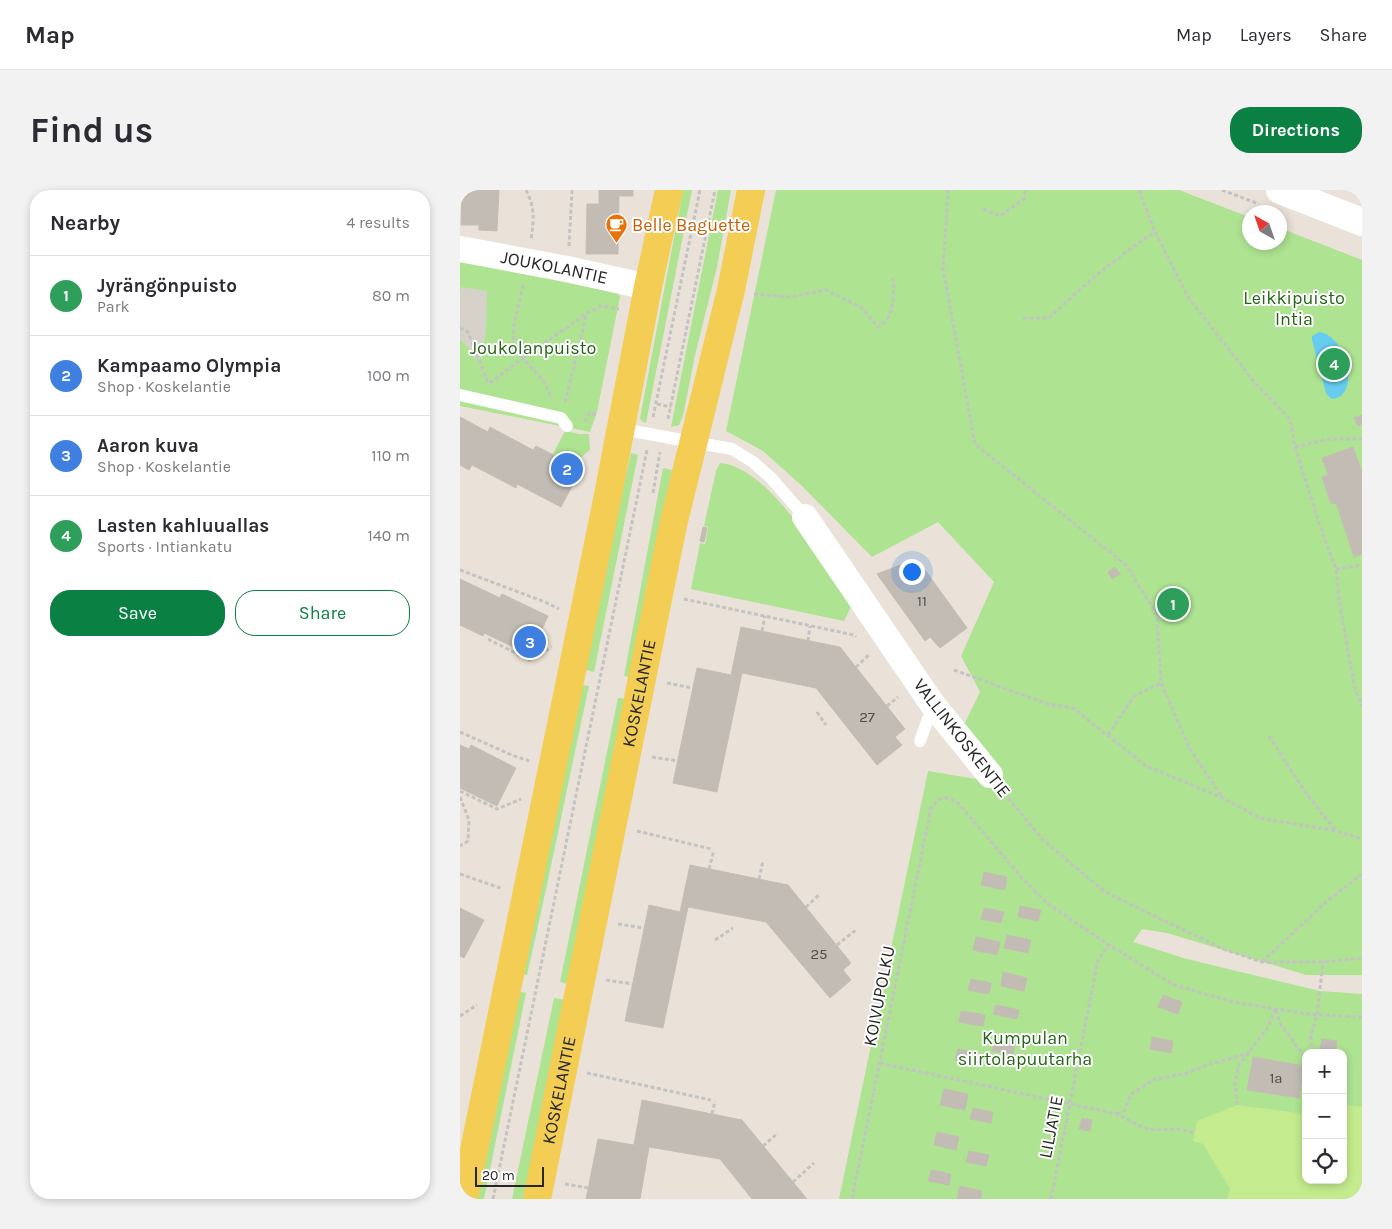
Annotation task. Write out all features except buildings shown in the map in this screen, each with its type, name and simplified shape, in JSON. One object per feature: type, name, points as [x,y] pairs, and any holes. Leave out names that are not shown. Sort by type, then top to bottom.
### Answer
[{"type":"main road","points":[[464,1199],[669,190]]},
{"type":"main road","name":"KOSKELANTIE","points":[[537,1199],[673,525],[731,290],[751,190]]},
{"type":"street","points":[[1280,190],[1362,222]]},
{"type":"street","name":"JOUKOLANTIE","points":[[460,249],[526,270],[567,269],[648,287]]},
{"type":"street","name":"VALLINKOSKENTIE","points":[[805,517],[932,705],[990,775]]},
{"type":"lane","points":[[460,395],[564,422]]},
{"type":"lane","name":"VALLINKOSKENTIE","points":[[621,429],[732,449],[753,462],[771,478],[805,517]]},
{"type":"lane","points":[[920,741],[932,705]]},
{"type":"path","points":[[526,190],[530,197],[534,220],[526,270],[514,324],[513,348],[545,383]]},
{"type":"path","points":[[567,269],[572,190]]},
{"type":"path","points":[[493,1199],[700,190]]},
{"type":"path","points":[[946,190],[948,192],[943,268],[976,444],[1126,565],[1157,615],[1161,683],[1191,751],[1223,798]]},
{"type":"path","points":[[983,209],[1000,216],[1024,198],[1025,190]]},
{"type":"path","points":[[1139,190],[1155,232],[1188,297],[1255,383],[1290,419],[1295,447],[1336,569],[1340,605],[1354,684],[1362,706]]},
{"type":"path","points":[[1023,318],[1049,318],[1089,281],[1136,244],[1155,232]]},
{"type":"path","points":[[748,294],[791,297],[826,290],[862,308],[878,328],[886,322],[894,301],[893,278]]},
{"type":"path","points":[[460,328],[468,332],[489,384],[587,312],[601,306],[624,310]]},
{"type":"path","points":[[564,422],[587,312]]},
{"type":"path","points":[[656,404],[670,407]]},
{"type":"path","points":[[1295,447],[1329,439],[1362,439]]},
{"type":"path","points":[[1336,569],[1362,565]]},
{"type":"path","points":[[460,570],[562,610]]},
{"type":"path","points":[[659,595],[854,635],[860,641]]},
{"type":"path","points":[[762,631],[765,616]]},
{"type":"path","points":[[808,640],[810,626]]},
{"type":"path","points":[[488,640],[529,660],[554,646]]},
{"type":"path","points":[[866,647],[877,660]]},
{"type":"path","points":[[856,667],[871,654]]},
{"type":"path","points":[[954,670],[1048,704],[1073,708],[1146,766],[1223,798],[1260,818],[1336,831],[1362,839]]},
{"type":"path","points":[[667,683],[692,688]]},
{"type":"path","points":[[1108,735],[1134,696],[1161,683]]},
{"type":"path","points":[[817,712],[826,725]]},
{"type":"path","points":[[460,732],[530,761]]},
{"type":"path","points":[[1269,736],[1306,793],[1336,831]]},
{"type":"path","points":[[652,757],[678,761]]},
{"type":"path","name":"VALLINKOSKENTIE","points":[[990,775],[1043,840],[1105,892],[1223,949],[1262,962],[1323,962],[1362,958]]},
{"type":"path","points":[[460,791],[497,809],[523,798]]},
{"type":"path","points":[[460,797],[469,820],[468,841],[460,846]]},
{"type":"path","name":"KOIVUPOLKU","points":[[852,1199],[931,808],[937,800],[951,798],[1048,904],[1109,945]]},
{"type":"path","points":[[636,831],[712,849],[709,869]]},
{"type":"path","points":[[759,879],[763,861]]},
{"type":"path","points":[[460,874],[503,889]]},
{"type":"path","points":[[1262,962],[1326,902],[1362,874]]},
{"type":"path","points":[[806,907],[819,895]]},
{"type":"path","points":[[618,924],[644,928]]},
{"type":"path","points":[[714,940],[733,928]]},
{"type":"path","points":[[837,946],[857,929]]},
{"type":"path","points":[[1109,945],[1174,985],[1234,1002],[1275,1009],[1317,1015],[1362,1017]]},
{"type":"path","name":"LILJATIE","points":[[1051,1199],[1098,960],[1109,945]]},
{"type":"path","points":[[1312,1049],[1311,1036],[1317,1015],[1323,962]]},
{"type":"path","points":[[606,980],[633,984]]},
{"type":"path","points":[[460,1016],[480,1003]]},
{"type":"path","points":[[1237,1105],[1235,1082],[1239,1065],[1268,1027],[1275,1009]]},
{"type":"path","points":[[1275,1009],[1280,1023],[1302,1053]]},
{"type":"path","points":[[1117,1114],[1125,1110],[1130,1095],[1152,1080],[1187,1073],[1206,1065],[1249,1053]]},
{"type":"path","points":[[880,1063],[1117,1114],[1138,1126],[1157,1131],[1176,1129],[1195,1133]]},
{"type":"path","points":[[586,1073],[713,1100],[712,1114]]},
{"type":"path","points":[[763,1146],[778,1133]]},
{"type":"path","points":[[793,1182],[814,1163]]},
{"type":"path","points":[[561,1184],[589,1188]]},
{"type":"green space","points":[[683,190],[692,190],[646,423],[640,418]]},
{"type":"green space","points":[[718,190],[731,190],[717,267],[695,355],[683,416],[679,425],[671,427]]},
{"type":"green space","points":[[776,190],[1179,190],[1242,214],[1242,250],[1287,250],[1287,231],[1362,260],[1362,975],[1306,975],[1167,933],[1142,929],[1133,942],[1187,959],[1320,991],[1362,994],[1362,1199],[839,1199],[928,771],[976,779],[955,743],[980,692],[961,656],[994,582],[938,522],[872,557],[802,486],[763,451],[726,431]]},
{"type":"green space","name":"Joukolanpuisto","points":[[460,261],[618,293],[620,297],[597,412],[590,432],[460,406]]},
{"type":"green space","points":[[565,431],[589,434],[590,450],[575,462],[553,454]]},
{"type":"green space","points":[[631,453],[638,455],[594,672],[583,669]]},
{"type":"green space","points":[[720,463],[739,468],[758,481],[777,499],[795,521],[852,605],[844,621],[691,589],[700,543],[705,544],[708,527],[704,526],[716,471]]},
{"type":"green space","points":[[663,468],[672,470],[634,678],[624,676]]},
{"type":"green space","points":[[580,685],[589,686],[527,975],[519,973]]},
{"type":"green space","points":[[618,698],[629,699],[572,985],[560,982]]},
{"type":"green space","points":[[518,991],[526,993],[484,1199],[476,1199]]},
{"type":"green space","points":[[554,998],[566,1000],[525,1199],[512,1199]]},
{"type":"green space","points":[[1237,1105],[1302,1113],[1302,1184],[1347,1184],[1347,1105],[1362,1107],[1362,1199],[1227,1199],[1230,1189],[1203,1144],[1193,1141],[1197,1121]]},
{"type":"shaded area","points":[[461,287],[487,291],[486,329],[482,358],[475,359],[469,348],[460,340]]},
{"type":"water","points":[[1319,332],[1329,336],[1337,344],[1347,366],[1348,378],[1346,389],[1341,396],[1331,399],[1326,393],[1312,340],[1312,336]]},
{"type":"place","name":"Belle Baguette","points":[[616,244]]},
{"type":"place","name":"Lasten kahluuallas","points":[[1334,364]]},
{"type":"place","name":"Kampaamo Olympia","points":[[567,469]]},
{"type":"place","name":"Jyrängönpuisto","points":[[1173,604]]},
{"type":"place","name":"Aaron kuva","points":[[530,642]]},
{"type":"park label","name":"Leikkipuisto Intia","points":[[1294,308]]},
{"type":"park label","name":"Kumpulan siirtolapuutarha","points":[[1025,1048]]}]
